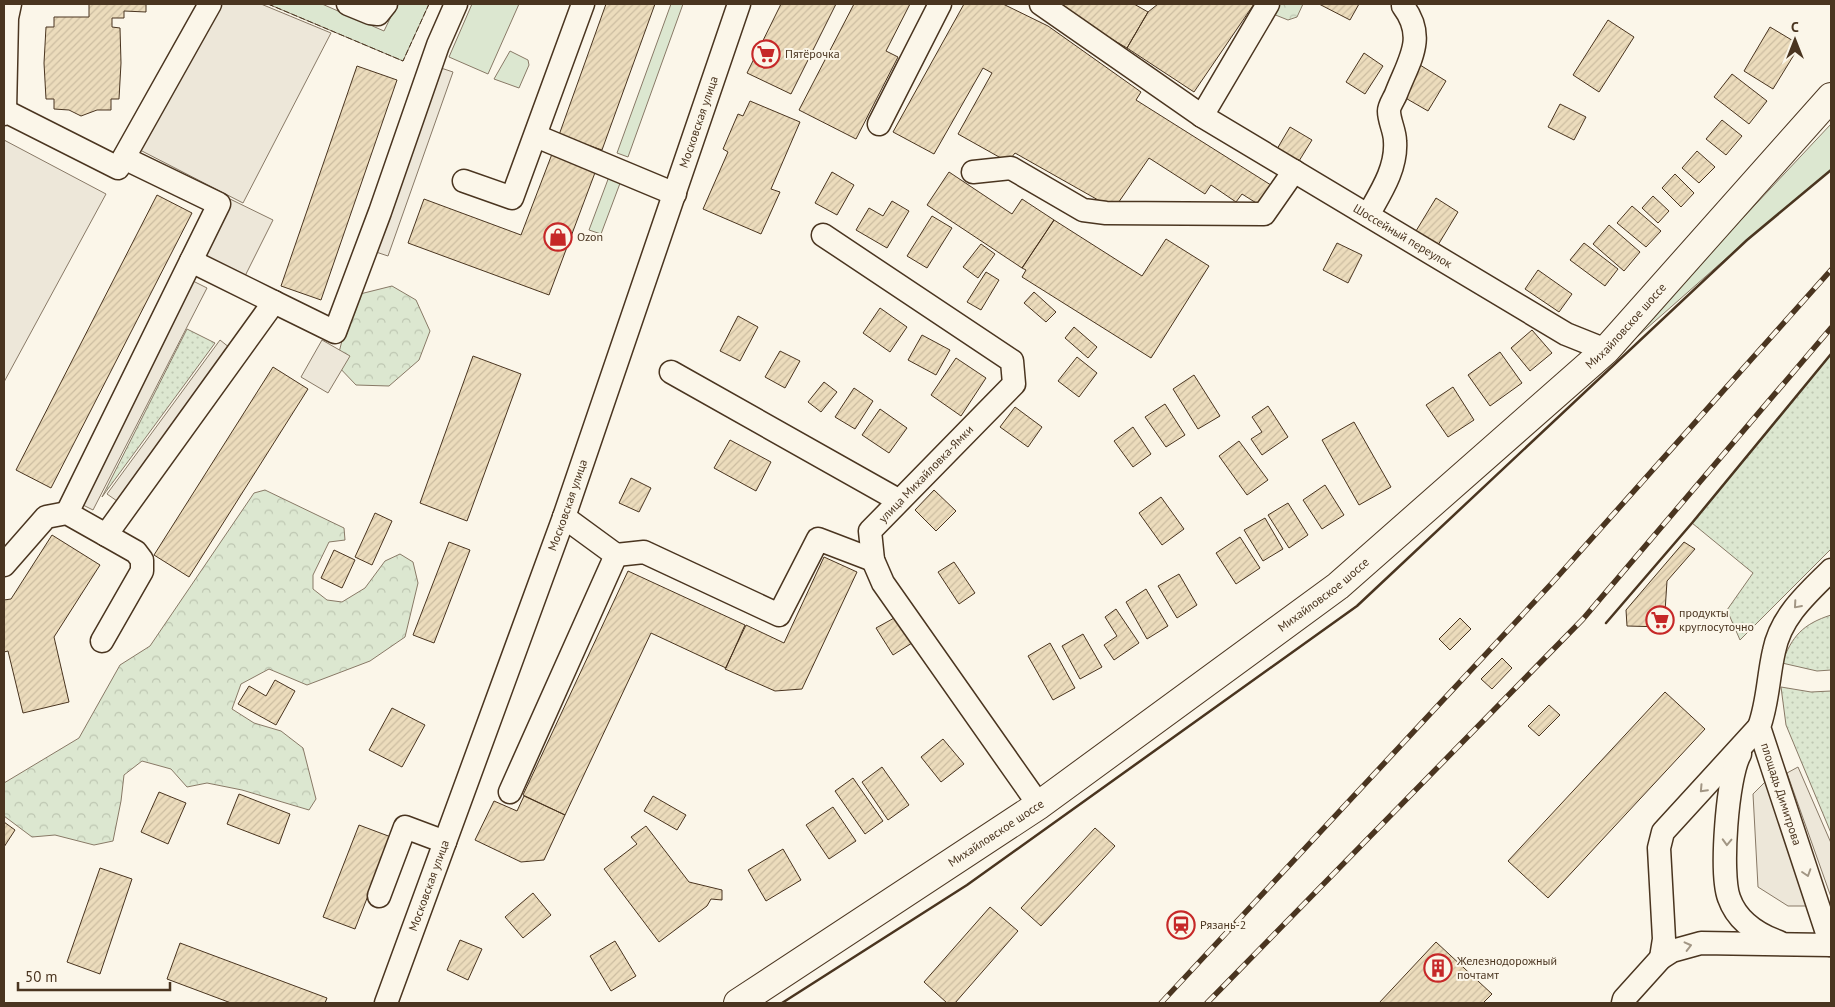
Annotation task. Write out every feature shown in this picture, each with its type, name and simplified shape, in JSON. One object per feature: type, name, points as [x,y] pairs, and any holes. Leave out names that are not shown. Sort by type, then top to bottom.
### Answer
[{"type":"main road","name":"Михайловское шоссе","points":[[738,1003],[1039,806],[1338,586],[1606,350],[1831,97]]},
{"type":"street","points":[[10,4],[7,18],[4,113],[118,168],[210,4]]},
{"type":"street","points":[[348,4],[370,13],[378,14],[386,4]]},
{"type":"street","points":[[191,261],[335,332],[380,212],[438,45],[456,4]]},
{"type":"street","points":[[464,182],[512,198],[583,4]]},
{"type":"street","name":"Московская улица","points":[[386,1003],[564,517],[739,4]]},
{"type":"street","points":[[879,124],[940,4]]},
{"type":"street","name":"Шоссейный переулок","points":[[1041,4],[1202,116],[1566,334],[1606,350]]},
{"type":"street","points":[[1202,116],[1268,4]]},
{"type":"street","points":[[1368,215],[1381,192],[1395,158],[1395,139],[1389,111],[1413,53],[1416,37],[1413,19],[1403,6]]},
{"type":"street","points":[[536,136],[675,194]]},
{"type":"street","points":[[67,513],[219,204],[124,158]]},
{"type":"street","points":[[973,172],[1011,168],[1083,210],[1106,213],[1264,214],[1294,171]]},
{"type":"street","name":"улица Михайловка-Ямки","points":[[823,235],[1012,362],[1014,384],[898,500],[870,531],[873,560],[883,583],[1039,806]]},
{"type":"street","points":[[106,535],[274,302]]},
{"type":"street","points":[[671,372],[898,500]]},
{"type":"street","points":[[4,565],[46,517],[67,513],[136,552],[142,560],[142,571],[102,641]]},
{"type":"street","points":[[564,517],[616,555],[644,552],[779,615],[818,539],[873,560]]},
{"type":"street","points":[[510,792],[616,555]]},
{"type":"street","name":"площадь Димитрова","points":[[1831,570],[1795,608],[1780,631],[1774,650],[1765,712],[1759,727],[1831,945]]},
{"type":"street","points":[[1661,958],[1664,939],[1660,839],[1663,832],[1759,727]]},
{"type":"street","points":[[1745,744],[1736,761],[1728,794],[1725,880],[1728,897],[1734,910],[1747,925],[1765,937],[1785,945]]},
{"type":"street","points":[[379,896],[405,827],[445,842]]},
{"type":"street","points":[[1623,1003],[1624,999],[1661,958],[1679,949],[1701,943],[1831,945]]},
{"type":"green space","points":[[268,4],[322,4],[384,31],[397,4],[429,4],[403,61]]},
{"type":"green space","points":[[472,4],[519,4],[488,74],[449,57]]},
{"type":"green space","points":[[671,4],[683,4],[628,157],[617,153]]},
{"type":"green space","points":[[1273,4],[1303,4],[1297,17],[1288,20],[1273,14]]},
{"type":"green space","points":[[510,51],[528,60],[529,65],[519,88],[494,79]]},
{"type":"green space","points":[[1831,124],[1831,170],[1747,240],[1604,366]]},
{"type":"green space","points":[[610,174],[622,178],[601,234],[589,230]]},
{"type":"green space","points":[[392,286],[416,300],[430,331],[419,360],[389,386],[356,385],[336,364],[345,329],[360,294]]},
{"type":"green space","points":[[187,329],[215,343],[102,497]]},
{"type":"green space","points":[[1831,354],[1831,549],[1740,640],[1727,610],[1753,573],[1692,523]]},
{"type":"green space","points":[[265,490],[344,528],[345,540],[329,542],[313,575],[313,589],[327,600],[342,602],[365,588],[385,561],[400,554],[413,562],[418,583],[405,637],[370,661],[307,685],[269,669],[241,684],[232,709],[254,723],[281,731],[303,748],[316,799],[309,810],[242,790],[207,783],[187,787],[171,769],[142,761],[124,775],[113,841],[94,845],[55,835],[32,837],[4,816],[4,783],[79,738],[120,665],[150,646],[254,493]]},
{"type":"green space","points":[[1831,615],[1831,670],[1817,671],[1782,663],[1790,645],[1800,632],[1813,622]]},
{"type":"green space","points":[[1781,687],[1811,692],[1831,691],[1831,833],[1786,725]]},
{"type":"shaded area","points":[[222,4],[261,4],[331,33],[243,203],[140,150]]},
{"type":"shaded area","points":[[438,67],[453,72],[388,256],[373,251]]},
{"type":"shaded area","points":[[4,140],[106,194],[4,382]]},
{"type":"shaded area","points":[[230,199],[273,220],[244,278],[201,258]]},
{"type":"shaded area","points":[[193,281],[207,288],[93,510],[79,503]]},
{"type":"shaded area","points":[[220,340],[230,348],[117,501],[107,494]]},
{"type":"shaded area","points":[[322,340],[350,356],[328,393],[301,377]]},
{"type":"shaded area","points":[[1798,767],[1831,843],[1831,897],[1787,773]]},
{"type":"shaded area","points":[[1766,781],[1806,906],[1788,906],[1758,887],[1753,794]]},
{"type":"building","points":[[89,4],[146,4],[146,12],[124,11],[124,18],[112,18],[112,27],[120,28],[119,99],[111,99],[111,110],[97,110],[81,116],[69,110],[54,109],[54,99],[46,99],[44,63],[46,27],[54,27],[54,17],[89,17]]},
{"type":"building","points":[[606,4],[655,4],[602,150],[559,135]]},
{"type":"building","points":[[781,4],[836,4],[791,94],[747,73]]},
{"type":"building","points":[[854,4],[910,4],[886,51],[898,57],[856,139],[799,110]]},
{"type":"building","points":[[964,4],[1003,4],[1048,26],[1141,92],[1136,100],[1274,187],[1261,206],[1242,194],[1236,202],[1211,185],[1205,194],[1149,158],[1114,209],[1015,153],[1008,162],[958,134],[992,73],[983,68],[934,154],[893,132]]},
{"type":"building","points":[[1051,4],[1134,4],[1148,12],[1127,48]]},
{"type":"building","points":[[1158,4],[1254,4],[1194,92],[1127,48],[1148,12]]},
{"type":"building","points":[[1319,4],[1359,4],[1350,20]]},
{"type":"building","points":[[1608,20],[1634,37],[1599,92],[1573,75]]},
{"type":"building","points":[[1770,27],[1800,45],[1773,89],[1744,71]]},
{"type":"building","points":[[1364,53],[1383,66],[1365,94],[1346,82]]},
{"type":"building","points":[[1420,65],[1446,81],[1428,111],[1402,96]]},
{"type":"building","points":[[357,66],[397,80],[321,300],[281,286]]},
{"type":"building","points":[[1732,74],[1767,101],[1749,124],[1714,97]]},
{"type":"building","points":[[750,101],[800,122],[771,189],[780,192],[761,234],[703,209],[728,152],[723,149],[738,114],[743,116]]},
{"type":"building","points":[[1560,104],[1586,117],[1574,140],[1548,127]]},
{"type":"building","points":[[1722,120],[1742,136],[1726,155],[1706,139]]},
{"type":"building","points":[[1290,127],[1312,140],[1299,161],[1277,149]]},
{"type":"building","points":[[1697,151],[1715,167],[1699,183],[1682,168]]},
{"type":"building","points":[[552,154],[596,170],[549,295],[408,243],[424,199],[521,235]]},
{"type":"building","points":[[832,172],[854,185],[837,215],[815,203]]},
{"type":"building","points":[[949,172],[1012,214],[1022,199],[1054,220],[1022,268],[927,205]]},
{"type":"building","points":[[1675,174],[1694,193],[1681,207],[1662,188]]},
{"type":"building","points":[[157,195],[192,213],[51,488],[16,470]]},
{"type":"building","points":[[1653,196],[1669,211],[1658,223],[1642,208]]},
{"type":"building","points":[[1436,198],[1458,212],[1438,245],[1416,231]]},
{"type":"building","points":[[892,201],[909,211],[887,248],[856,230],[869,208],[883,216]]},
{"type":"building","points":[[1632,206],[1661,231],[1646,247],[1617,223]]},
{"type":"building","points":[[932,216],[952,228],[927,268],[907,256]]},
{"type":"building","points":[[1054,220],[1142,276],[1166,239],[1209,266],[1151,358],[1022,277],[1026,270],[1022,268]]},
{"type":"building","points":[[1609,225],[1640,252],[1624,271],[1593,244]]},
{"type":"building","points":[[1337,243],[1362,255],[1348,283],[1323,270]]},
{"type":"building","points":[[1584,243],[1618,269],[1605,286],[1570,260]]},
{"type":"building","points":[[981,244],[995,254],[978,278],[963,267]]},
{"type":"building","points":[[1538,270],[1572,294],[1559,312],[1525,289]]},
{"type":"building","points":[[986,272],[999,280],[981,310],[967,302]]},
{"type":"building","points":[[1034,292],[1056,312],[1046,322],[1024,303]]},
{"type":"building","points":[[880,308],[907,327],[890,352],[863,333]]},
{"type":"building","points":[[738,316],[758,327],[740,361],[720,351]]},
{"type":"building","points":[[1074,327],[1097,347],[1088,358],[1065,338]]},
{"type":"building","points":[[1532,330],[1552,353],[1530,371],[1511,348]]},
{"type":"building","points":[[922,335],[950,350],[936,375],[908,360]]},
{"type":"building","points":[[780,351],[800,361],[785,388],[765,377]]},
{"type":"building","points":[[1500,352],[1522,383],[1490,406],[1468,375]]},
{"type":"building","points":[[473,356],[521,374],[467,521],[420,503]]},
{"type":"building","points":[[1077,357],[1097,373],[1079,397],[1058,381]]},
{"type":"building","points":[[956,358],[986,378],[961,416],[931,395]]},
{"type":"building","points":[[273,367],[308,389],[189,577],[154,555]]},
{"type":"building","points":[[1194,375],[1220,416],[1198,429],[1173,389]]},
{"type":"building","points":[[824,382],[837,392],[821,412],[808,402]]},
{"type":"building","points":[[1453,387],[1474,420],[1448,437],[1426,405]]},
{"type":"building","points":[[854,388],[873,401],[855,429],[835,417]]},
{"type":"building","points":[[1165,404],[1185,435],[1166,447],[1145,417]]},
{"type":"building","points":[[1268,406],[1288,437],[1262,455],[1251,439],[1262,432],[1252,417]]},
{"type":"building","points":[[1015,407],[1042,427],[1028,447],[1000,427]]},
{"type":"building","points":[[880,409],[907,428],[889,453],[862,435]]},
{"type":"building","points":[[1354,422],[1391,487],[1359,505],[1322,440]]},
{"type":"building","points":[[1133,427],[1151,454],[1133,467],[1114,441]]},
{"type":"building","points":[[730,440],[771,462],[756,491],[714,468]]},
{"type":"building","points":[[1239,441],[1268,480],[1247,495],[1219,456]]},
{"type":"building","points":[[631,478],[651,488],[639,512],[619,503]]},
{"type":"building","points":[[1325,485],[1344,515],[1322,529],[1303,500]]},
{"type":"building","points":[[934,490],[956,511],[936,531],[915,510]]},
{"type":"building","points":[[1161,497],[1184,529],[1162,545],[1139,513]]},
{"type":"building","points":[[1288,503],[1308,535],[1289,548],[1268,515]]},
{"type":"building","points":[[375,513],[392,521],[372,565],[355,557]]},
{"type":"building","points":[[1265,518],[1283,549],[1263,561],[1244,530]]},
{"type":"building","points":[[52,535],[100,565],[54,637],[69,702],[23,713],[8,651],[4,652],[4,600],[11,599]]},
{"type":"building","points":[[1240,537],[1260,568],[1236,584],[1216,553]]},
{"type":"building","points":[[449,542],[470,550],[434,643],[413,635]]},
{"type":"building","points":[[1684,542],[1695,549],[1667,581],[1664,627],[1627,626],[1626,610]]},
{"type":"building","points":[[334,550],[355,560],[342,588],[321,578]]},
{"type":"building","points":[[824,557],[857,572],[802,689],[775,691],[725,669],[746,625],[784,643]]},
{"type":"building","points":[[954,562],[975,593],[959,604],[938,572]]},
{"type":"building","points":[[628,571],[745,625],[726,668],[651,633],[565,815],[523,795]]},
{"type":"building","points":[[1179,574],[1197,605],[1177,618],[1158,586]]},
{"type":"building","points":[[1146,589],[1168,626],[1147,639],[1126,602]]},
{"type":"building","points":[[1116,609],[1139,643],[1114,660],[1104,645],[1117,636],[1105,617]]},
{"type":"building","points":[[896,617],[912,643],[893,655],[876,628]]},
{"type":"building","points":[[1460,618],[1471,629],[1450,650],[1439,639]]},
{"type":"building","points":[[1083,634],[1102,667],[1080,679],[1062,646]]},
{"type":"building","points":[[1050,643],[1075,688],[1053,700],[1028,656]]},
{"type":"building","points":[[1502,658],[1512,668],[1492,689],[1481,679]]},
{"type":"building","points":[[275,680],[295,691],[276,725],[238,704],[249,686],[266,696]]},
{"type":"building","points":[[1665,692],[1705,729],[1548,898],[1508,861]]},
{"type":"building","points":[[1549,705],[1560,715],[1539,736],[1528,726]]},
{"type":"building","points":[[392,708],[425,725],[402,767],[369,750]]},
{"type":"building","points":[[943,739],[964,764],[941,782],[921,757]]},
{"type":"building","points":[[882,767],[909,805],[888,820],[862,782]]},
{"type":"building","points":[[853,778],[883,821],[865,834],[835,791]]},
{"type":"building","points":[[159,792],[186,803],[168,844],[141,832]]},
{"type":"building","points":[[239,794],[290,814],[279,844],[227,824]]},
{"type":"building","points":[[524,796],[565,815],[544,860],[521,862],[475,840],[494,801],[517,811]]},
{"type":"building","points":[[653,796],[686,815],[677,830],[644,811]]},
{"type":"building","points":[[833,807],[856,841],[829,859],[806,825]]},
{"type":"building","points":[[4,822],[15,830],[4,847]]},
{"type":"building","points":[[359,825],[391,837],[355,929],[323,917]]},
{"type":"building","points":[[646,826],[689,882],[722,890],[722,900],[711,899],[707,906],[659,942],[604,869],[637,844],[631,837]]},
{"type":"building","points":[[1095,828],[1115,846],[1041,926],[1021,908]]},
{"type":"building","points":[[783,849],[801,880],[766,901],[748,870]]},
{"type":"building","points":[[100,868],[132,879],[100,974],[67,962]]},
{"type":"building","points":[[533,893],[551,915],[523,938],[505,917]]},
{"type":"building","points":[[990,907],[1018,931],[955,1003],[947,1003],[924,982]]},
{"type":"building","points":[[460,940],[482,949],[468,980],[447,970]]},
{"type":"building","points":[[615,941],[636,976],[611,991],[590,956]]},
{"type":"building","name":"Железнодорожный почтамт","points":[[1436,942],[1492,994],[1483,1003],[1379,1003]]},
{"type":"building","points":[[180,943],[327,998],[325,1003],[231,1003],[167,979]]},
{"type":"railway","points":[[1161,1003],[1552,583],[1831,270]]},
{"type":"railway","points":[[1207,1003],[1583,619],[1831,328]]},
{"type":"fence","points":[[268,4],[403,61],[429,4]]},
{"type":"wall","points":[[782,1003],[967,885],[1357,606],[1747,240],[1831,170]]},
{"type":"wall","points":[[1606,623],[1692,523],[1831,354]]},
{"type":"place","name":"Пятёрочка","points":[[766,54]]},
{"type":"place","name":"Ozon","points":[[558,237]]},
{"type":"place","name":"продукты круглосуточно","points":[[1660,620]]},
{"type":"place","name":"Рязань-2","points":[[1181,925]]},
{"type":"place","name":"Железнодорожный почтамт","points":[[1438,968]]}]
